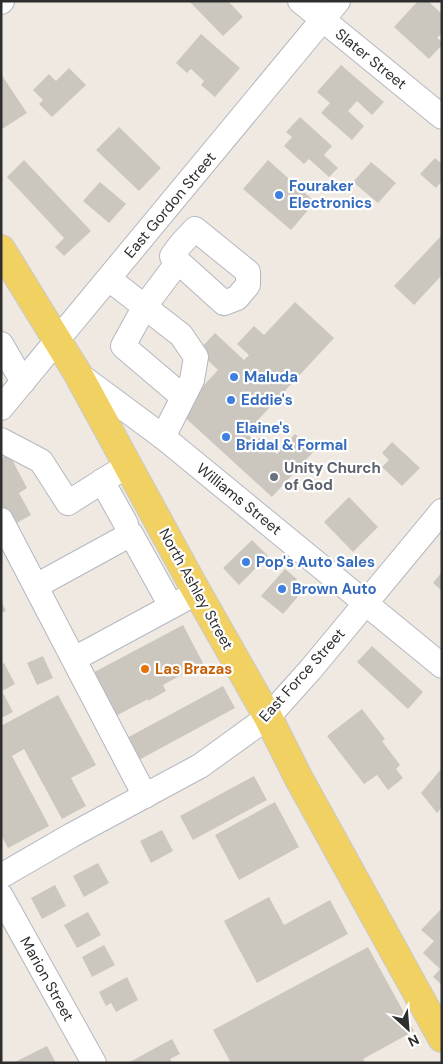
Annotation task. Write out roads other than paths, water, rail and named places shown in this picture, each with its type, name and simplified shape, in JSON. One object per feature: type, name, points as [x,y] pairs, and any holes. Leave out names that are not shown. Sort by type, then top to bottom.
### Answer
[{"type":"main road","name":"North Ashley Street","points":[[5,264],[58,340],[78,374],[152,511],[268,717],[298,777],[442,1038]]},
{"type":"street","name":"Slater Street","points":[[300,1],[442,117]]},
{"type":"street","name":"East Gordon Street","points":[[1,408],[338,1]]},
{"type":"street","points":[[155,223],[180,253],[145,306],[123,346],[183,397]]},
{"type":"street","points":[[109,279],[181,335],[196,357],[192,380],[163,437]]},
{"type":"street","points":[[1,344],[23,382]]},
{"type":"street","name":"Williams Street","points":[[78,374],[163,437],[442,666]]},
{"type":"street","points":[[1,440],[41,461],[68,503],[128,466]]},
{"type":"street","points":[[102,481],[171,606]]},
{"type":"street","points":[[36,586],[128,529],[152,511]]},
{"type":"street","name":"East Force Street","points":[[1,876],[200,766],[268,717],[311,669],[442,511]]},
{"type":"street","points":[[1,520],[145,796]]},
{"type":"street","points":[[74,659],[197,592]]},
{"type":"street","name":"Marion Street","points":[[1,896],[94,1063]]},
{"type":"place","name":"Fouraker Electronics","points":[[279,195]]},
{"type":"place","name":"Maluda","points":[[234,377]]},
{"type":"place","name":"Eddie's","points":[[231,400]]},
{"type":"place","name":"Elaine's Bridal & Formal","points":[[226,437]]},
{"type":"place","name":"Unity Church of God","points":[[274,477]]},
{"type":"place","name":"Pop's Auto Sales","points":[[246,562]]},
{"type":"place","name":"Brown Auto","points":[[282,589]]},
{"type":"place","name":"Las Brazas","points":[[145,669]]}]
